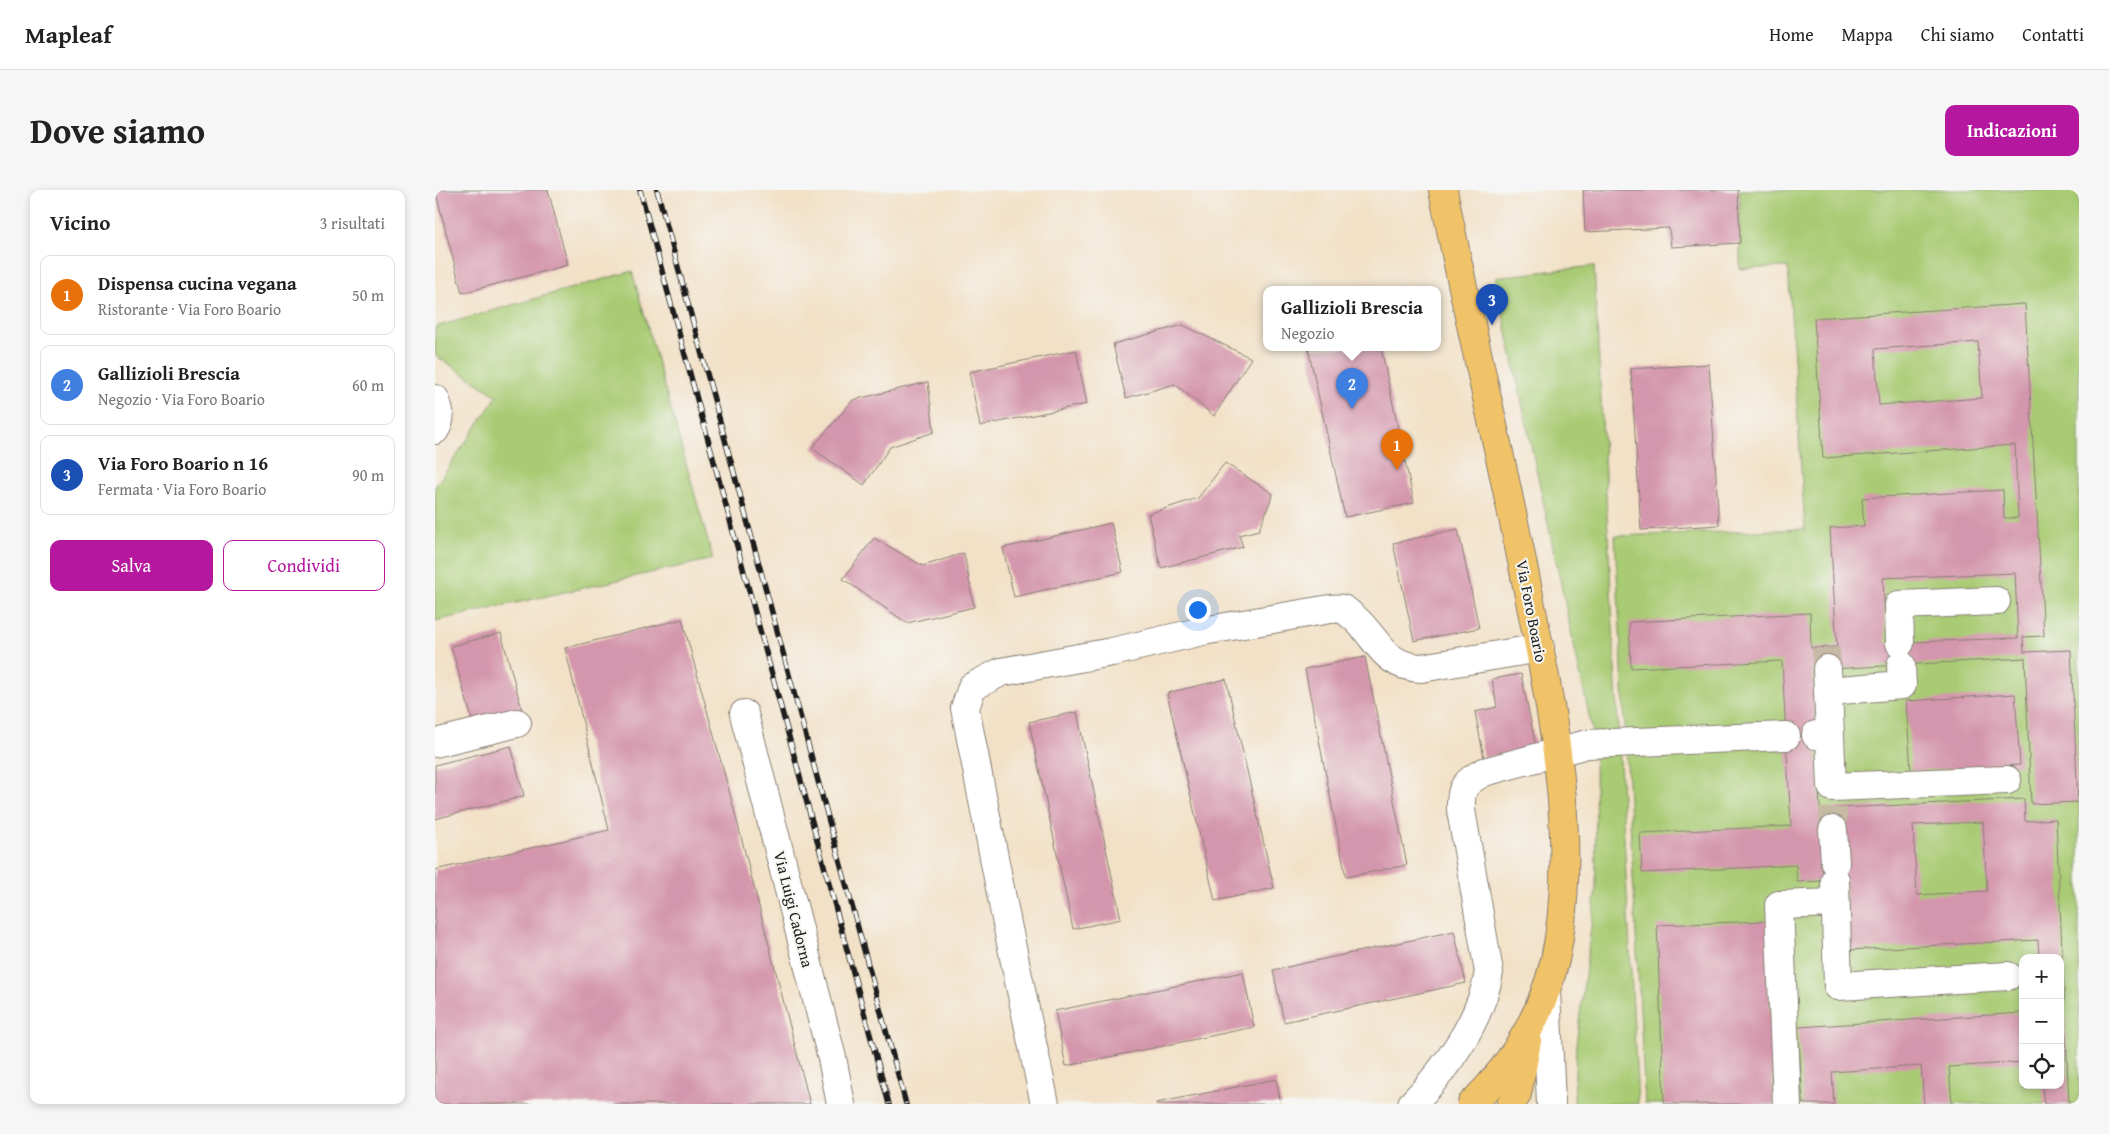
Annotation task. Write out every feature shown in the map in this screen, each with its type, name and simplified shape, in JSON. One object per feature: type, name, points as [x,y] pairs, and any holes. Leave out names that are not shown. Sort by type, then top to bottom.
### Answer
[{"type":"main road","name":"Via Foro Boario","points":[[1443,190],[1456,258],[1510,495],[1551,707],[1561,788],[1565,860],[1559,939],[1546,990],[1527,1033],[1508,1063],[1472,1104]]},
{"type":"main road","name":"Via Foro Boario","points":[[1511,1104],[1517,1094],[1524,1063],[1527,1033]]},
{"type":"street","points":[[435,399],[439,407],[440,422],[435,430]]},
{"type":"street","points":[[1996,601],[1899,605],[1901,686],[1828,680],[1823,735],[1833,808],[1838,986],[2008,976]]},
{"type":"street","points":[[1045,1104],[1005,914],[965,708],[972,687],[1001,672],[1111,652],[1203,631],[1330,609],[1343,609],[1356,618],[1381,650],[1395,662],[1408,667],[1421,668],[1539,648]]},
{"type":"street","name":"Via Luigi Cadorna","points":[[744,714],[832,1058],[841,1104]]},
{"type":"street","points":[[435,743],[517,723]]},
{"type":"street","points":[[1413,1104],[1459,1044],[1486,988],[1489,972],[1461,810],[1461,797],[1464,786],[1471,779],[1484,772],[1587,744],[1786,736]]},
{"type":"street","points":[[1833,808],[2007,780]]},
{"type":"street","points":[[1787,1104],[1779,905],[1835,882]]},
{"type":"street","points":[[1546,990],[1551,1104]]},
{"type":"green space","points":[[1740,190],[2079,190],[2079,1104],[1645,1104],[1615,536],[1805,529],[1788,267],[1740,269]]},
{"type":"green space","points":[[1594,266],[1638,1104],[1574,1104],[1576,1045],[1596,888],[1595,743],[1495,277]]},
{"type":"green space","points":[[632,271],[713,559],[435,621],[435,487],[497,396],[435,355],[435,327]]},
{"type":"building","points":[[435,190],[548,190],[568,265],[462,293]]},
{"type":"building","points":[[1583,190],[1738,190],[1740,243],[1671,247],[1669,228],[1585,232]]},
{"type":"building","points":[[2025,304],[2044,636],[2023,637],[2024,652],[2071,650],[2078,802],[2031,804],[2025,658],[1813,670],[1820,809],[2024,799],[2025,821],[2056,819],[2062,954],[2039,954],[2038,940],[1848,950],[1845,880],[1797,882],[1796,865],[1642,873],[1640,833],[1791,826],[1782,661],[1631,668],[1629,622],[1810,613],[1811,648],[1837,647],[1830,528],[1864,526],[1862,498],[2003,490],[2004,518],[2018,518],[2015,445],[1823,458],[1814,318]],"holes":[[[1978,342],[1982,398],[1879,405],[1875,349]],[[2015,573],[2018,638],[1886,643],[1883,578]],[[1983,822],[1987,891],[1917,895],[1913,825]]]},
{"type":"building","points":[[1183,325],[1251,358],[1214,416],[1175,384],[1126,398],[1113,344]]},
{"type":"building","points":[[1076,350],[1087,404],[980,426],[969,372]]},
{"type":"building","points":[[1309,351],[1382,351],[1414,503],[1345,517]]},
{"type":"building","points":[[1709,364],[1719,525],[1641,530],[1631,369]]},
{"type":"building","points":[[928,382],[934,432],[890,447],[864,485],[812,448],[853,400]]},
{"type":"building","points":[[1225,463],[1273,494],[1259,530],[1239,535],[1243,547],[1161,568],[1148,514],[1198,498]]},
{"type":"building","points":[[1111,523],[1123,572],[1014,597],[1003,548]]},
{"type":"building","points":[[1458,529],[1479,628],[1414,641],[1393,543]]},
{"type":"building","points":[[874,538],[923,566],[964,553],[974,607],[907,623],[843,579]]},
{"type":"building","points":[[682,619],[731,798],[810,1104],[435,1104],[435,870],[609,830],[565,648]]},
{"type":"building","points":[[501,633],[522,710],[473,723],[451,646]]},
{"type":"building","points":[[1365,657],[1407,865],[1346,877],[1305,669]]},
{"type":"building","points":[[1521,674],[1536,747],[1484,758],[1475,712],[1497,707],[1492,679]]},
{"type":"building","points":[[1226,679],[1274,888],[1215,901],[1167,693]]},
{"type":"building","points":[[2015,694],[2020,765],[1911,771],[1906,701]]},
{"type":"building","points":[[1077,712],[1121,919],[1073,929],[1029,722]]},
{"type":"building","points":[[511,746],[524,796],[435,819],[435,765]]},
{"type":"building","points":[[1767,921],[1774,1104],[1664,1104],[1657,925]]},
{"type":"building","points":[[1454,931],[1466,983],[1284,1022],[1273,970]]},
{"type":"building","points":[[1243,972],[1254,1027],[1066,1066],[1055,1011]]},
{"type":"building","points":[[2064,994],[2069,1104],[2044,1104],[2042,1089],[2064,1089]]},
{"type":"building","points":[[2019,1013],[2019,1062],[1949,1067],[1952,1104],[1924,1104],[1921,1066],[1832,1072],[1834,1104],[1803,1104],[1798,1027]]},
{"type":"building","points":[[1276,1079],[1281,1104],[1156,1104],[1156,1103]]},
{"type":"tunnel","points":[[1826,648],[1827,669]]},
{"type":"tunnel","points":[[1833,808],[1833,830]]},
{"type":"railway","points":[[640,190],[889,1104]]},
{"type":"railway","points":[[657,190],[906,1104]]},
{"type":"place","name":"Via Foro Boario n 16","points":[[1492,325]]},
{"type":"place","name":"Gallizioli Brescia","points":[[1352,409]]},
{"type":"place","name":"Dispensa cucina vegana","points":[[1397,470]]}]
